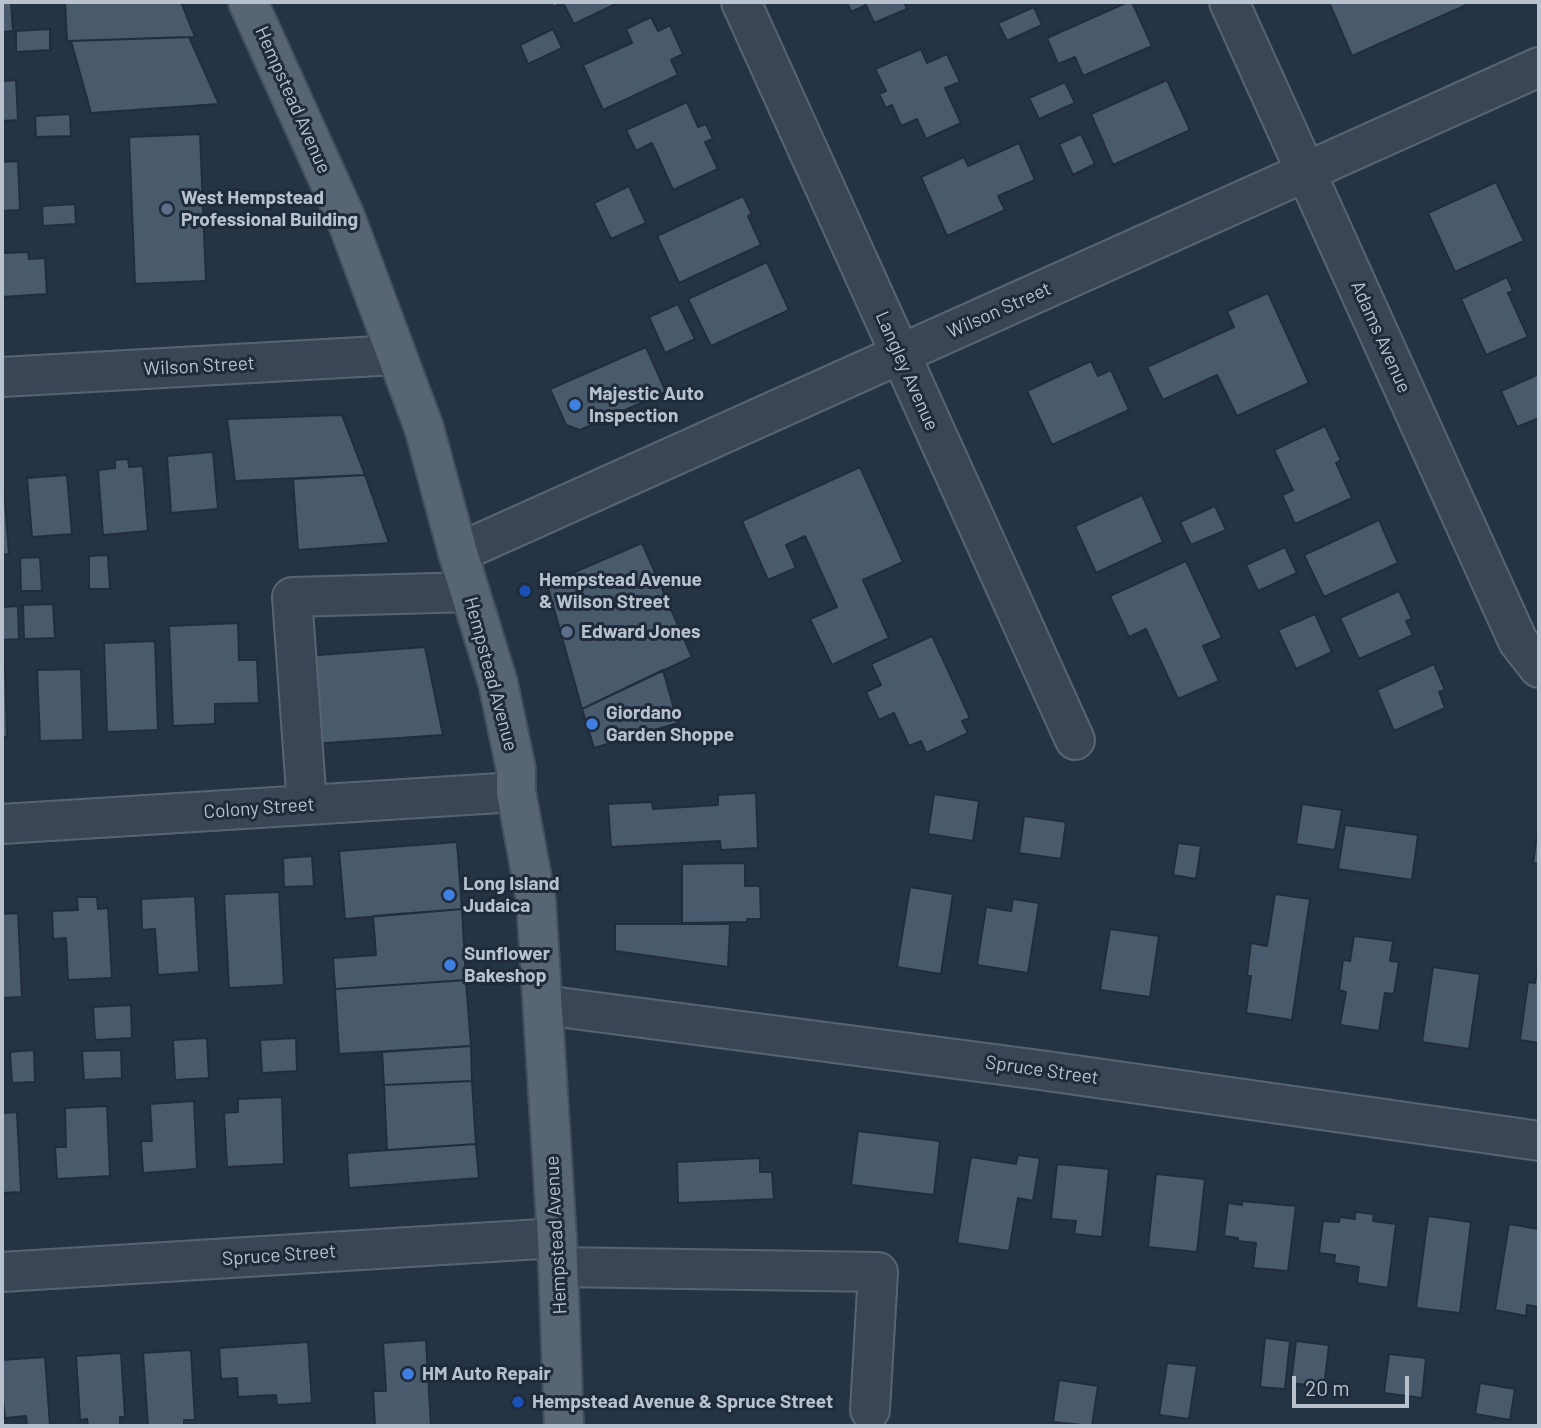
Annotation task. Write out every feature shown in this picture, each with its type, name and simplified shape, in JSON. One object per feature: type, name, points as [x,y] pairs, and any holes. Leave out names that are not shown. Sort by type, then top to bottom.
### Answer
[{"type":"main road","name":"Hempstead Avenue","points":[[248,2],[345,216],[424,428],[458,553],[498,683],[516,769],[516,792],[536,900],[557,1252],[564,1426]]},
{"type":"street","name":"Langley Avenue","points":[[741,2],[1075,740]]},
{"type":"street","name":"Adams Avenue","points":[[1229,2],[1518,640],[1539,668]]},
{"type":"street","name":"Wilson Street","points":[[458,553],[1539,67]]},
{"type":"street","name":"Wilson Street","points":[[2,377],[396,355]]},
{"type":"street","points":[[307,805],[292,597],[470,592]]},
{"type":"street","name":"Colony Street","points":[[2,824],[516,792]]},
{"type":"street","name":"Spruce Street","points":[[543,1005],[1013,1066],[1539,1141]]},
{"type":"street","name":"Spruce Street","points":[[2,1272],[557,1252],[878,1272],[870,1410]]},
{"type":"building","points":[[2,2],[11,2],[13,31],[2,32]]},
{"type":"building","points":[[65,2],[181,2],[195,37],[67,41]]},
{"type":"building","points":[[551,2],[620,2],[574,24],[563,3],[553,7]]},
{"type":"building","points":[[847,2],[904,2],[907,9],[874,23],[866,5],[851,12]]},
{"type":"building","points":[[1132,2],[1152,46],[1083,76],[1075,57],[1058,64],[1047,38]]},
{"type":"building","points":[[1329,2],[1473,2],[1352,56]]},
{"type":"building","points":[[1034,7],[1042,25],[1007,41],[998,23]]},
{"type":"building","points":[[651,17],[658,31],[670,25],[683,54],[671,60],[678,75],[603,110],[583,65],[632,43],[626,29]]},
{"type":"building","points":[[50,29],[50,50],[16,52],[16,31]]},
{"type":"building","points":[[553,29],[562,48],[528,64],[520,45]]},
{"type":"building","points":[[189,37],[219,104],[91,113],[71,41]]},
{"type":"building","points":[[921,49],[927,63],[947,54],[960,82],[945,88],[961,123],[926,139],[917,119],[901,126],[892,105],[886,108],[879,94],[886,91],[875,69]]},
{"type":"building","points":[[16,80],[18,120],[2,121],[2,81]]},
{"type":"building","points":[[1167,80],[1190,130],[1113,165],[1091,114]]},
{"type":"building","points":[[1065,82],[1075,103],[1039,119],[1029,98]]},
{"type":"building","points":[[687,102],[698,127],[706,124],[713,139],[705,142],[718,169],[673,190],[652,143],[636,151],[626,130]]},
{"type":"building","points":[[70,114],[71,136],[36,137],[35,116]]},
{"type":"building","name":"West Hempstead Professional Building","points":[[200,134],[206,281],[135,284],[129,137]]},
{"type":"building","points":[[1081,134],[1095,164],[1073,175],[1059,144]]},
{"type":"building","points":[[1019,143],[1035,180],[998,196],[1005,210],[947,236],[921,177],[964,157],[968,166]]},
{"type":"building","points":[[18,161],[20,210],[2,211],[2,162]]},
{"type":"building","points":[[1496,182],[1524,241],[1455,272],[1428,213]]},
{"type":"building","points":[[629,186],[646,223],[611,239],[594,203]]},
{"type":"building","points":[[743,196],[752,214],[748,216],[761,245],[679,283],[657,236]]},
{"type":"building","points":[[75,204],[76,224],[43,226],[42,206]]},
{"type":"building","points":[[28,252],[29,259],[45,258],[47,294],[2,297],[2,253]]},
{"type":"building","points":[[767,262],[789,310],[711,346],[688,299]]},
{"type":"building","points":[[1507,277],[1513,291],[1508,293],[1528,337],[1486,355],[1461,299]]},
{"type":"building","points":[[1268,293],[1309,383],[1237,416],[1217,375],[1163,400],[1147,367],[1234,327],[1227,311]]},
{"type":"building","points":[[678,304],[695,339],[665,353],[649,317]]},
{"type":"building","points":[[646,347],[666,392],[580,430],[566,425],[550,389]]},
{"type":"building","points":[[1091,361],[1098,376],[1111,370],[1129,410],[1052,445],[1027,391]]},
{"type":"building","points":[[1539,374],[1539,418],[1517,427],[1501,391]]},
{"type":"building","points":[[342,415],[365,475],[235,481],[227,419]]},
{"type":"building","points":[[1325,426],[1341,460],[1336,463],[1352,498],[1295,524],[1282,495],[1293,490],[1274,450]]},
{"type":"building","points":[[213,452],[218,509],[171,513],[167,456]]},
{"type":"building","points":[[128,459],[129,467],[143,466],[148,531],[103,535],[98,470],[115,468],[115,460]]},
{"type":"building","points":[[2,463],[9,554],[2,555]]},
{"type":"building","points":[[860,467],[903,562],[863,580],[889,638],[832,665],[810,619],[837,607],[805,536],[786,545],[796,568],[768,580],[742,521]]},
{"type":"building","points":[[67,475],[72,534],[32,537],[27,478]]},
{"type":"building","points":[[365,475],[389,543],[298,550],[293,479]]},
{"type":"building","points":[[1142,495],[1163,542],[1096,573],[1075,526]]},
{"type":"building","points":[[1215,506],[1226,530],[1191,545],[1180,522]]},
{"type":"building","points":[[1379,520],[1398,563],[1324,597],[1304,555]]},
{"type":"building","points":[[642,543],[692,657],[582,709],[547,584]]},
{"type":"building","points":[[1285,547],[1297,573],[1258,591],[1246,565]]},
{"type":"building","points":[[108,555],[110,589],[89,589],[89,556]]},
{"type":"building","points":[[40,557],[42,591],[21,591],[20,558]]},
{"type":"building","points":[[1186,561],[1222,638],[1203,646],[1219,681],[1178,699],[1146,629],[1129,637],[1110,596]]},
{"type":"building","points":[[1399,591],[1412,619],[1406,621],[1413,635],[1359,659],[1340,618]]},
{"type":"building","points":[[53,604],[55,638],[24,639],[23,605]]},
{"type":"building","points":[[18,606],[19,639],[2,640],[2,607]]},
{"type":"building","points":[[1315,614],[1332,652],[1296,669],[1278,630]]},
{"type":"building","points":[[238,623],[239,660],[257,660],[259,703],[215,704],[215,724],[173,726],[169,626]]},
{"type":"building","points":[[932,636],[970,718],[962,721],[968,733],[926,753],[921,741],[909,746],[894,713],[879,720],[866,692],[881,685],[871,664]]},
{"type":"building","points":[[155,641],[158,730],[107,732],[104,643]]},
{"type":"building","points":[[425,647],[443,735],[312,744],[305,656]]},
{"type":"building","points":[[1434,664],[1445,690],[1439,692],[1445,708],[1394,731],[1377,690]]},
{"type":"building","points":[[2,667],[5,667],[7,737],[2,737]]},
{"type":"building","points":[[81,669],[83,740],[40,741],[37,670]]},
{"type":"building","points":[[663,670],[678,723],[594,748],[582,709]]},
{"type":"building","points":[[756,793],[758,848],[721,850],[720,841],[611,847],[608,804],[652,802],[653,809],[718,805],[718,795]]},
{"type":"building","points":[[934,794],[979,801],[973,841],[928,834]]},
{"type":"building","points":[[1302,804],[1342,810],[1335,850],[1296,844]]},
{"type":"building","points":[[1024,816],[1066,822],[1061,859],[1019,853]]},
{"type":"building","points":[[1539,820],[1539,864],[1533,863]]},
{"type":"building","points":[[1345,825],[1418,835],[1412,880],[1338,869]]},
{"type":"building","points":[[457,842],[462,909],[345,919],[339,851]]},
{"type":"building","points":[[1178,843],[1201,846],[1196,879],[1173,875]]},
{"type":"building","points":[[312,856],[314,886],[284,887],[283,858]]},
{"type":"building","points":[[745,863],[745,886],[760,886],[761,919],[747,919],[747,922],[682,923],[682,864]]},
{"type":"building","points":[[910,887],[953,894],[941,974],[897,967]]},
{"type":"building","points":[[279,892],[284,985],[229,988],[224,894]]},
{"type":"building","points":[[1275,894],[1310,899],[1292,1020],[1246,1013],[1251,976],[1247,976],[1251,943],[1267,946]]},
{"type":"building","points":[[195,896],[199,972],[158,975],[155,929],[142,930],[141,899]]},
{"type":"building","points":[[77,897],[97,897],[98,909],[108,908],[112,978],[68,980],[66,938],[53,939],[52,911],[78,910]]},
{"type":"building","points":[[1013,899],[1039,903],[1028,973],[977,965],[986,907],[1011,911]]},
{"type":"building","points":[[462,909],[466,980],[335,989],[333,958],[376,955],[373,916]]},
{"type":"building","points":[[18,913],[22,997],[2,998],[2,914]]},
{"type":"building","points":[[615,924],[730,924],[728,967],[615,951]]},
{"type":"building","points":[[1110,929],[1159,936],[1150,997],[1100,990]]},
{"type":"building","points":[[1354,936],[1393,941],[1390,961],[1399,962],[1394,994],[1385,993],[1379,1031],[1340,1025],[1346,992],[1339,990],[1343,960],[1350,961]]},
{"type":"building","points":[[1539,960],[1539,1043],[1520,1040],[1528,982],[1535,983]]},
{"type":"building","points":[[1433,967],[1480,974],[1469,1049],[1422,1042]]},
{"type":"building","points":[[466,980],[471,1046],[339,1054],[335,989]]},
{"type":"building","points":[[131,1005],[132,1038],[95,1040],[93,1007]]},
{"type":"building","points":[[207,1038],[209,1078],[175,1080],[173,1040]]},
{"type":"building","points":[[296,1038],[297,1071],[262,1073],[260,1040]]},
{"type":"building","points":[[471,1046],[472,1081],[384,1085],[382,1052]]},
{"type":"building","points":[[34,1050],[35,1082],[12,1083],[10,1052]]},
{"type":"building","points":[[121,1050],[122,1078],[84,1080],[82,1051]]},
{"type":"building","points":[[472,1081],[476,1144],[387,1150],[384,1085]]},
{"type":"building","points":[[282,1097],[284,1164],[227,1167],[224,1113],[238,1112],[238,1099]]},
{"type":"building","points":[[194,1101],[197,1169],[143,1173],[141,1141],[152,1141],[150,1104]]},
{"type":"building","points":[[107,1106],[110,1176],[57,1179],[55,1147],[66,1147],[65,1108]]},
{"type":"building","points":[[17,1112],[21,1192],[2,1193],[2,1113]]},
{"type":"building","points":[[858,1131],[940,1141],[934,1195],[851,1185]]},
{"type":"building","points":[[476,1144],[479,1178],[349,1188],[347,1153]]},
{"type":"building","points":[[1018,1155],[1040,1158],[1033,1201],[1018,1198],[1009,1251],[957,1243],[971,1157],[1016,1164]]},
{"type":"building","points":[[760,1158],[760,1172],[772,1172],[774,1199],[678,1203],[677,1162]]},
{"type":"building","points":[[1057,1164],[1109,1169],[1102,1237],[1074,1234],[1076,1221],[1051,1219]]},
{"type":"building","points":[[1156,1174],[1205,1179],[1197,1252],[1148,1247]]},
{"type":"building","points":[[1242,1201],[1296,1206],[1288,1271],[1253,1268],[1256,1243],[1224,1236],[1228,1203],[1242,1205]]},
{"type":"building","points":[[1355,1212],[1374,1214],[1373,1221],[1396,1224],[1388,1288],[1357,1283],[1359,1267],[1334,1263],[1335,1255],[1319,1253],[1323,1221],[1339,1222],[1340,1217],[1355,1219]]},
{"type":"building","points":[[1428,1216],[1471,1222],[1460,1313],[1416,1308]]},
{"type":"building","points":[[1509,1224],[1539,1229],[1539,1307],[1527,1305],[1526,1316],[1495,1310]]},
{"type":"building","points":[[1265,1338],[1290,1341],[1285,1389],[1260,1387]]},
{"type":"building","points":[[426,1340],[431,1426],[375,1426],[373,1391],[386,1391],[383,1343]]},
{"type":"building","points":[[1296,1341],[1329,1345],[1324,1387],[1291,1383]]},
{"type":"building","points":[[308,1342],[312,1403],[277,1405],[276,1395],[238,1397],[237,1378],[221,1379],[219,1348]]},
{"type":"building","points":[[191,1350],[195,1420],[184,1420],[184,1426],[148,1426],[143,1353]]},
{"type":"building","points":[[121,1353],[125,1417],[120,1417],[120,1426],[88,1426],[87,1419],[80,1420],[76,1356]]},
{"type":"building","points":[[1389,1354],[1426,1358],[1422,1398],[1384,1393]]},
{"type":"building","points":[[45,1357],[50,1425],[27,1426],[26,1416],[5,1418],[2,1360]]},
{"type":"building","points":[[1167,1363],[1197,1366],[1189,1419],[1159,1415]]},
{"type":"building","points":[[1059,1380],[1098,1386],[1092,1426],[1053,1422]]},
{"type":"building","points":[[1480,1383],[1515,1389],[1510,1420],[1475,1414]]},
{"type":"place","name":"West Hempstead Professional Building","points":[[167,209]]},
{"type":"place","name":"Majestic Auto Inspection","points":[[575,405]]},
{"type":"place","name":"Hempstead Avenue & Wilson Street","points":[[525,591]]},
{"type":"place","name":"Edward Jones","points":[[567,632]]},
{"type":"place","name":"Giordano Garden Shoppe","points":[[592,724]]},
{"type":"place","name":"Long Island Judaica","points":[[449,895]]},
{"type":"place","name":"Sunflower Bakeshop","points":[[450,965]]},
{"type":"place","name":"HM Auto Repair","points":[[408,1374]]},
{"type":"place","name":"Hempstead Avenue & Spruce Street","points":[[518,1402]]}]
